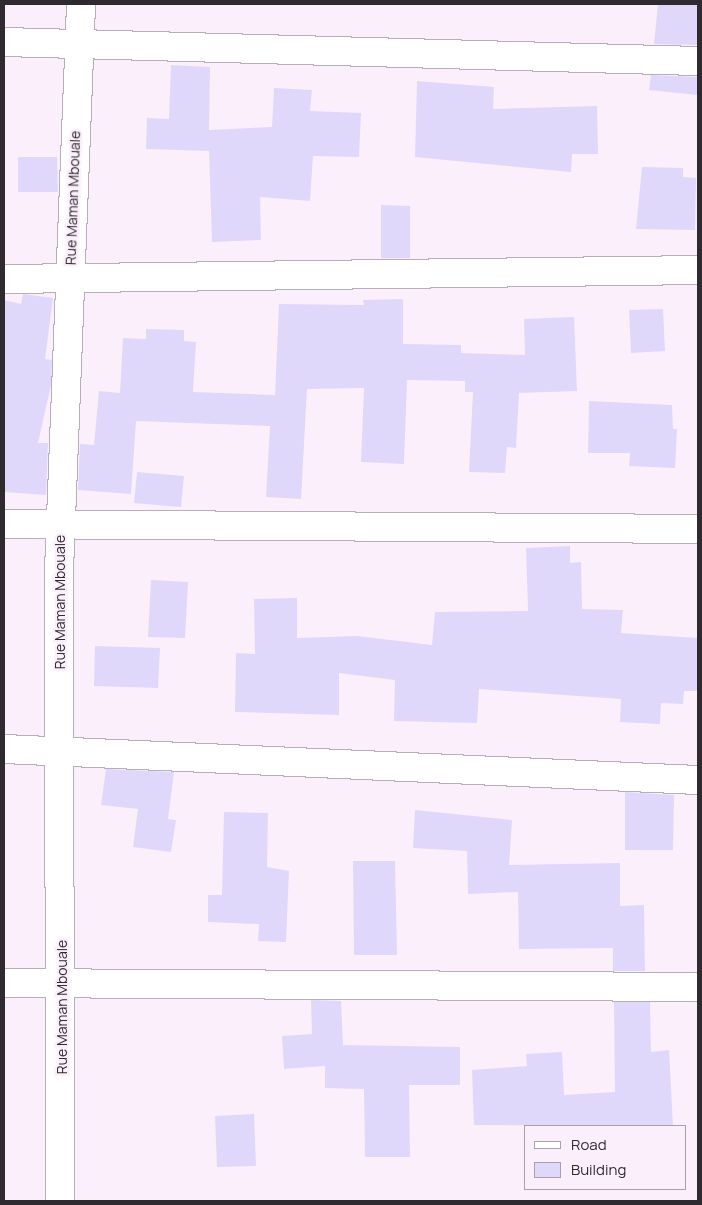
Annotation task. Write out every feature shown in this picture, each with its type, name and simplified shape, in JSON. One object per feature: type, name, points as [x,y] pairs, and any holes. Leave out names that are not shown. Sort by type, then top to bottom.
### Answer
[{"type":"street","name":"Rue Maman Mbouale","points":[[60,1201],[63,985],[60,527],[81,4]]},
{"type":"street","points":[[4,42],[698,61]]},
{"type":"street","points":[[4,279],[70,280],[698,270]]},
{"type":"street","points":[[4,524],[60,527],[698,529]]},
{"type":"street","points":[[4,749],[698,780]]},
{"type":"street","points":[[4,983],[63,985],[698,987]]},
{"type":"building","points":[[658,4],[698,4],[698,45],[654,44]]},
{"type":"building","points":[[171,65],[210,67],[209,130],[272,127],[274,88],[312,90],[310,111],[361,113],[359,157],[313,156],[310,201],[260,197],[261,240],[212,242],[209,151],[146,149],[147,118],[169,119]]},
{"type":"building","points":[[651,75],[698,77],[698,95],[649,90]]},
{"type":"building","points":[[417,81],[494,87],[493,109],[597,106],[598,154],[572,154],[571,172],[415,157]]},
{"type":"building","points":[[18,157],[57,157],[58,192],[18,192]]},
{"type":"building","points":[[642,167],[683,168],[683,177],[696,178],[695,230],[636,229]]},
{"type":"building","points":[[381,205],[410,206],[410,258],[381,258]]},
{"type":"building","points":[[23,294],[53,298],[45,359],[52,360],[51,385],[38,443],[48,443],[46,495],[4,492],[4,300],[21,304]]},
{"type":"building","points":[[403,299],[403,344],[461,345],[461,353],[525,355],[524,319],[574,317],[577,391],[519,393],[516,448],[507,447],[505,473],[469,472],[473,392],[465,392],[465,381],[407,380],[404,464],[361,462],[364,388],[307,389],[301,499],[266,497],[270,426],[136,421],[131,494],[78,490],[80,444],[94,445],[99,391],[120,393],[123,338],[146,339],[146,329],[184,330],[184,341],[196,342],[193,392],[275,395],[279,304],[364,305],[363,300]]},
{"type":"building","points":[[663,309],[665,351],[631,353],[629,310]]},
{"type":"building","points":[[589,401],[672,405],[673,429],[677,429],[675,468],[629,466],[630,453],[588,453]]},
{"type":"building","points":[[137,472],[184,476],[181,507],[134,503]]},
{"type":"building","points":[[570,546],[570,563],[581,562],[582,609],[623,610],[621,633],[698,638],[698,691],[684,691],[683,704],[661,703],[660,724],[620,722],[621,699],[479,689],[477,723],[394,721],[395,680],[339,673],[339,715],[235,712],[236,653],[255,654],[254,599],[297,598],[297,638],[357,636],[432,645],[435,612],[528,611],[526,548]]},
{"type":"building","points":[[151,580],[188,582],[185,638],[148,637]]},
{"type":"building","points":[[95,646],[160,648],[158,688],[94,686]]},
{"type":"building","points":[[106,769],[174,772],[168,819],[176,820],[171,852],[133,847],[138,809],[101,805]]},
{"type":"building","points":[[625,792],[674,795],[673,850],[625,850]]},
{"type":"building","points":[[415,810],[512,820],[509,865],[620,863],[620,906],[644,905],[645,971],[613,971],[613,948],[519,949],[518,892],[468,894],[467,851],[413,848]]},
{"type":"building","points":[[224,812],[268,813],[267,867],[289,871],[286,942],[258,941],[259,924],[208,922],[208,895],[222,895]]},
{"type":"building","points":[[353,861],[395,861],[397,955],[354,955]]},
{"type":"building","points":[[311,1000],[341,1001],[343,1045],[460,1047],[460,1085],[409,1085],[410,1157],[365,1157],[364,1089],[325,1088],[325,1066],[284,1069],[282,1036],[312,1034]]},
{"type":"building","points":[[614,1002],[650,1002],[651,1052],[669,1050],[673,1125],[474,1125],[472,1070],[527,1066],[526,1054],[562,1052],[564,1095],[615,1092]]},
{"type":"building","points":[[254,1114],[256,1166],[217,1167],[215,1116]]}]
